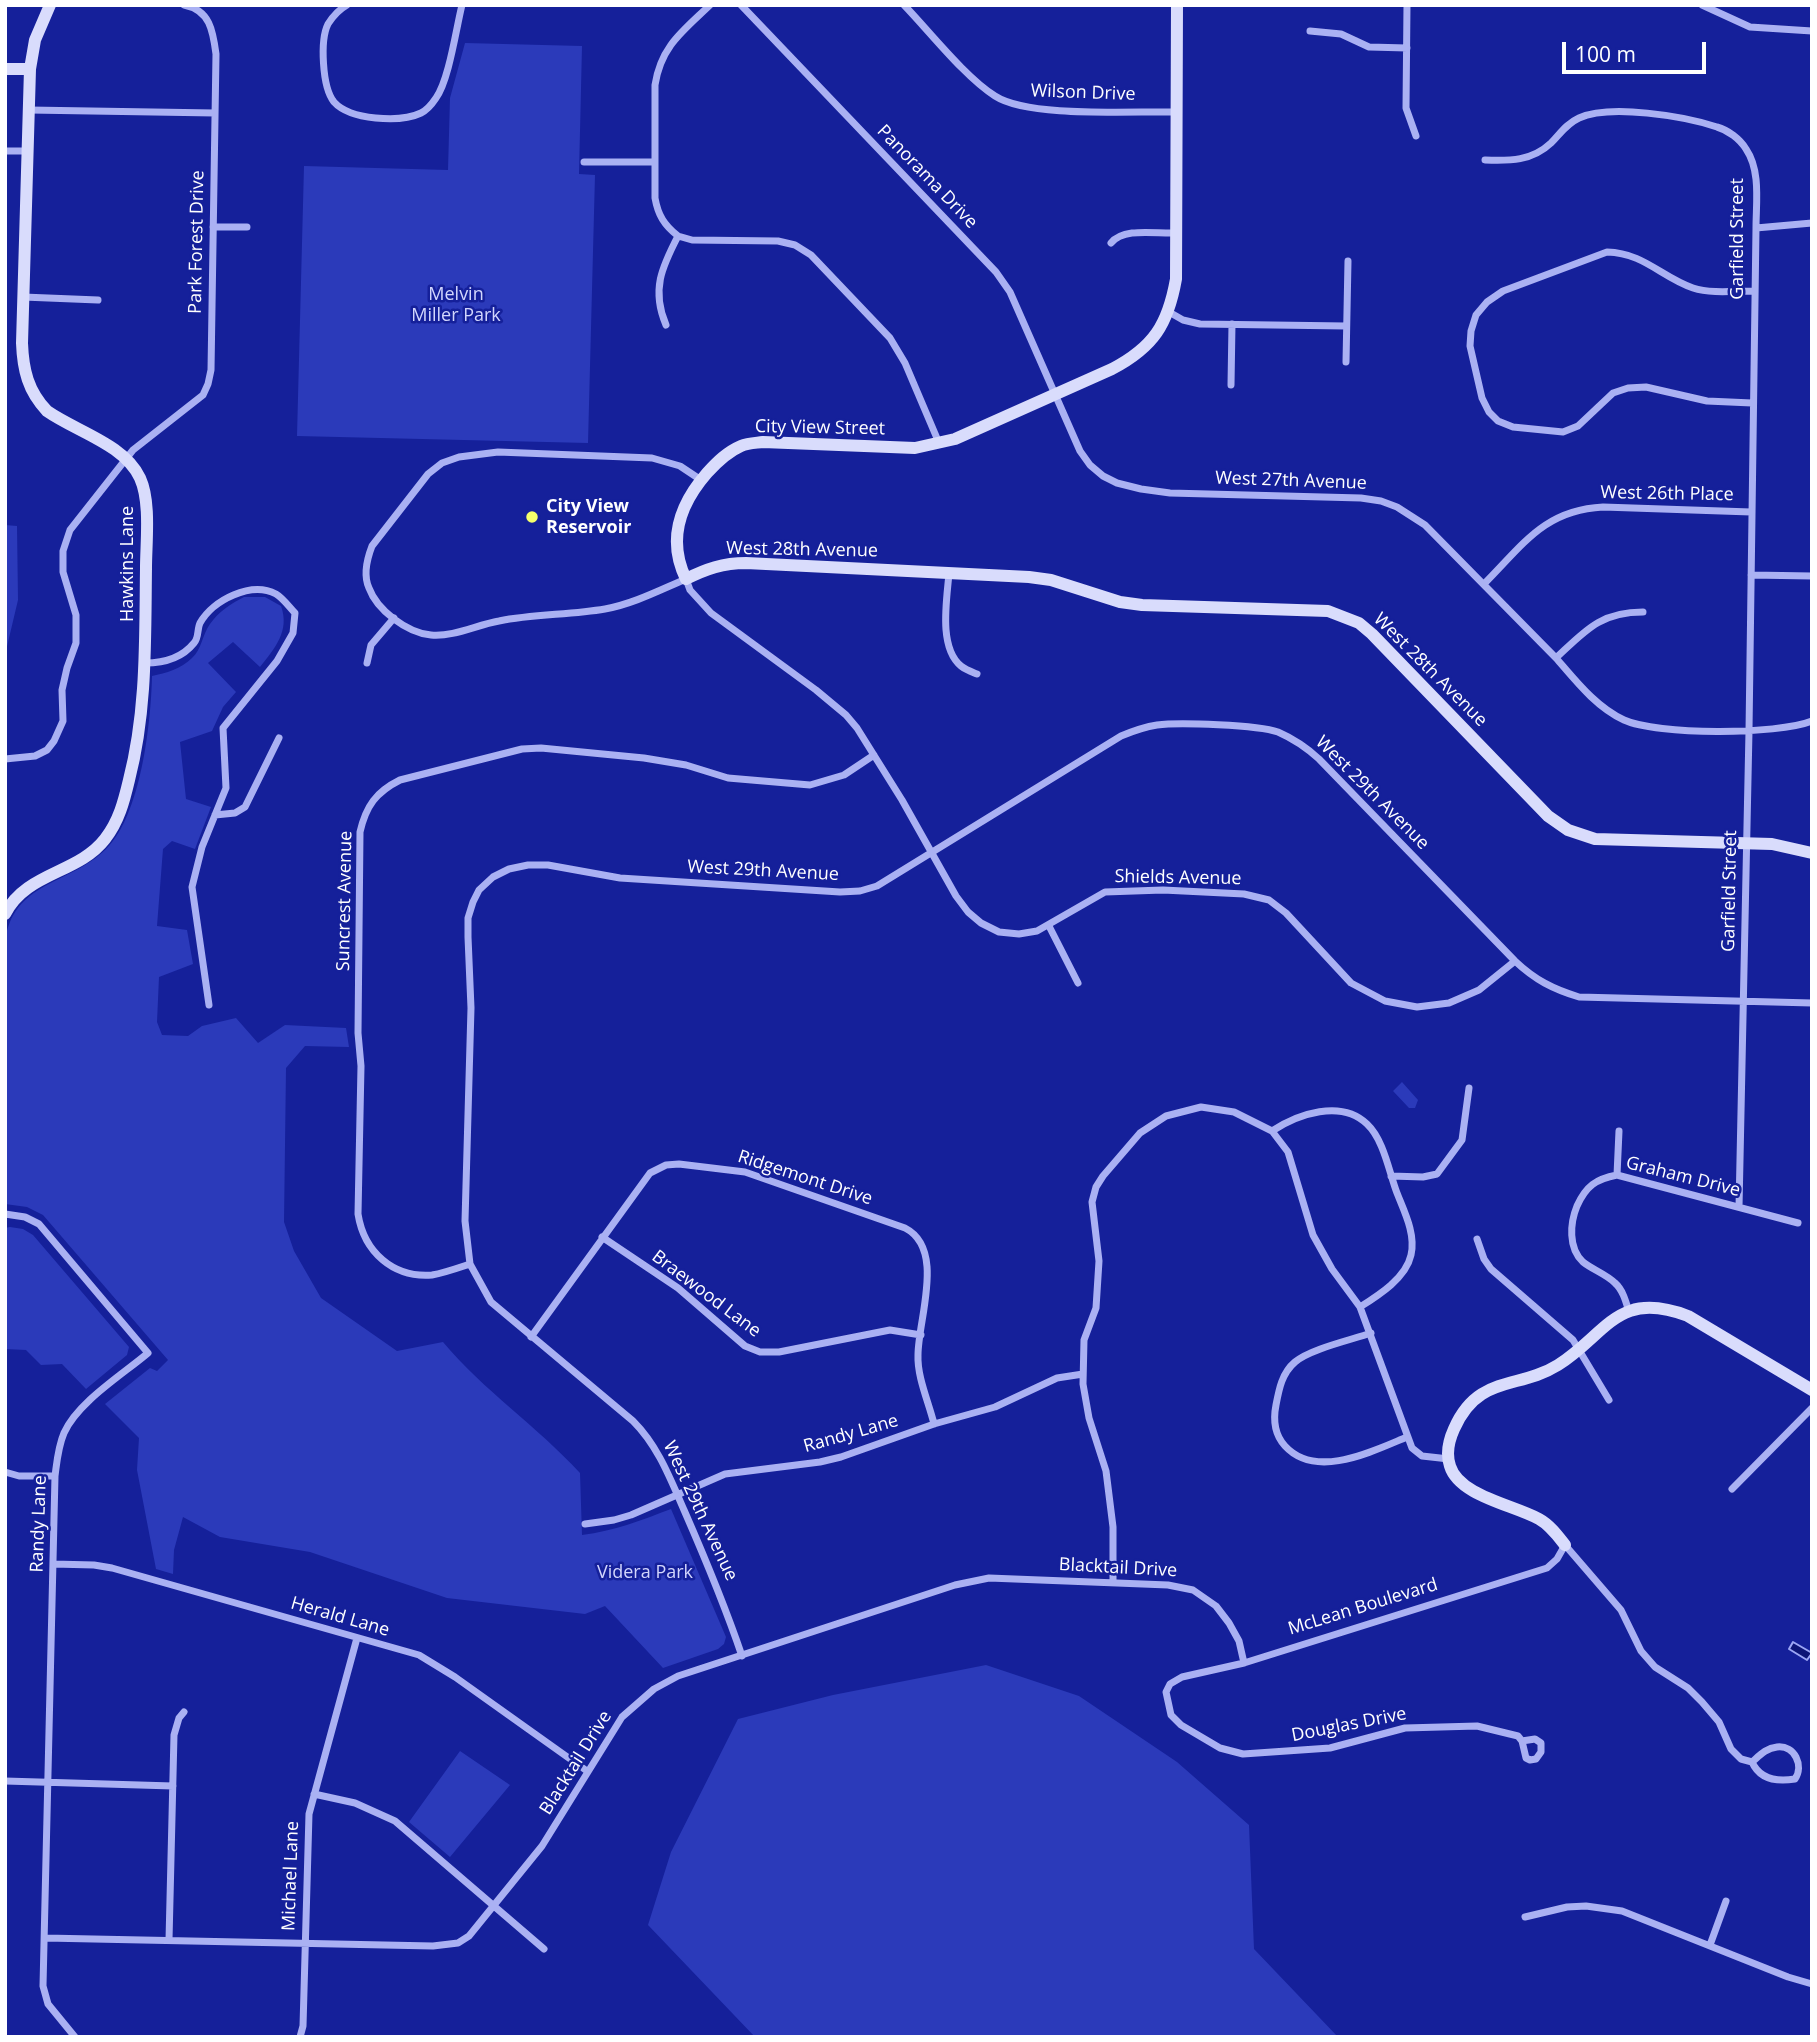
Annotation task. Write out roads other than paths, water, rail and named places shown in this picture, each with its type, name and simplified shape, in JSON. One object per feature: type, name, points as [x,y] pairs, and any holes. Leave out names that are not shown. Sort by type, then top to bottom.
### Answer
[{"type":"street","name":"Hawkins Lane","points":[[5,914],[24,889],[84,859],[112,829],[123,804],[137,750],[143,708],[146,501],[141,479],[127,459],[115,450],[62,422],[38,402],[24,374],[22,343],[30,69],[35,40],[50,5]]},
{"type":"street","name":"Park Forest Drive","points":[[5,759],[35,756],[47,750],[63,721],[62,690],[76,643],[76,615],[63,572],[62,551],[70,530],[133,450],[195,403],[208,384],[211,370],[216,54],[213,31],[205,14],[184,5]]},
{"type":"street","points":[[347,5],[328,24],[325,35],[324,71],[329,94],[334,102],[351,114],[361,117],[403,118],[422,112],[437,97],[462,5]]},
{"type":"street","points":[[710,5],[674,39],[664,52],[657,69],[657,213],[678,236],[692,240],[778,241],[795,245],[811,256],[890,338],[905,363],[939,443]]},
{"type":"street","name":"Panorama Drive","points":[[740,5],[996,272],[1010,292],[1055,395]]},
{"type":"street","name":"Wilson Drive","points":[[904,5],[983,87],[1013,105],[1045,110],[1175,112]]},
{"type":"street","name":"City View Street","points":[[902,800],[846,715],[711,613],[690,590],[677,553],[678,526],[687,500],[701,480],[727,454],[743,445],[763,442],[915,448],[955,439],[1129,360],[1159,330],[1169,312],[1175,279],[1177,5]]},
{"type":"street","points":[[1408,5],[1406,108],[1416,136]]},
{"type":"street","points":[[1702,5],[1750,27],[1812,31]]},
{"type":"street","points":[[1310,31],[1341,34],[1368,47],[1407,48]]},
{"type":"street","points":[[5,69],[30,69]]},
{"type":"street","points":[[29,110],[215,113]]},
{"type":"street","name":"Garfield Street","points":[[1485,160],[1521,160],[1535,155],[1577,119],[1596,113],[1644,113],[1718,127],[1735,136],[1754,165],[1756,228],[1749,731],[1739,1207]]},
{"type":"street","points":[[5,151],[28,152]]},
{"type":"street","points":[[584,162],[655,162]]},
{"type":"street","points":[[1756,228],[1812,223]]},
{"type":"street","points":[[213,227],[247,227]]},
{"type":"street","points":[[1111,243],[1124,234],[1175,233]]},
{"type":"street","points":[[666,325],[659,307],[658,290],[661,274],[678,236]]},
{"type":"street","points":[[1752,403],[1707,401],[1646,387],[1629,388],[1614,393],[1578,426],[1563,432],[1513,427],[1499,421],[1489,412],[1482,398],[1470,346],[1476,315],[1486,302],[1503,291],[1608,252],[1623,253],[1640,259],[1683,284],[1702,291],[1754,291]]},
{"type":"street","points":[[1346,362],[1348,261]]},
{"type":"street","points":[[23,298],[98,300]]},
{"type":"street","points":[[1169,312],[1183,320],[1200,324],[1346,326]]},
{"type":"street","points":[[1231,385],[1232,324]]},
{"type":"street","name":"West 27th Avenue","points":[[1055,395],[1080,451],[1090,465],[1117,483],[1170,493],[1361,498],[1381,501],[1406,512],[1425,525],[1593,699],[1625,720],[1666,729],[1749,731],[1783,728],[1812,721]]},
{"type":"street","points":[[367,663],[371,645],[394,618],[382,608],[368,587],[368,559],[372,546],[429,474],[442,463],[459,457],[498,452],[652,458],[680,466],[701,480]]},
{"type":"street","name":"West 26th Place","points":[[1484,584],[1542,527],[1566,513],[1584,508],[1751,512]]},
{"type":"street","name":"West 28th Avenue","points":[[394,618],[414,631],[444,635],[498,621],[607,609],[629,603],[710,568],[728,563],[1040,578],[1120,602],[1142,605],[1328,611],[1359,623],[1372,634],[1548,816],[1568,830],[1578,835],[1613,841],[1772,844],[1812,853]]},
{"type":"street","points":[[949,572],[946,626],[948,640],[960,665],[977,674]]},
{"type":"street","points":[[1751,575],[1812,576]]},
{"type":"street","points":[[145,663],[160,663],[181,654],[196,642],[200,622],[233,594],[250,590],[276,594],[295,613],[293,633],[277,661],[223,728],[226,788],[202,847],[192,887],[209,1005]]},
{"type":"street","points":[[1556,658],[1587,628],[1603,619],[1621,613],[1643,612]]},
{"type":"street","name":"West 29th Avenue","points":[[741,1656],[721,1595],[677,1495],[660,1457],[641,1429],[491,1302],[470,1264],[465,1221],[471,1008],[468,918],[480,890],[493,877],[509,869],[548,865],[620,878],[860,891],[877,886],[1121,736],[1140,728],[1161,724],[1249,728],[1275,731],[1299,742],[1319,759],[1531,977],[1552,989],[1579,997],[1812,1003]]},
{"type":"street","points":[[215,815],[236,813],[245,807],[279,738]]},
{"type":"street","name":"Suncrest Avenue","points":[[470,1264],[434,1275],[415,1275],[396,1270],[380,1259],[361,1231],[358,1214],[361,1066],[358,1033],[360,832],[364,814],[372,800],[385,788],[400,780],[522,749],[541,748],[643,758],[686,765],[728,778],[810,785],[844,775],[874,755]]},
{"type":"street","name":"Shields Avenue","points":[[902,800],[956,896],[981,923],[999,932],[1019,934],[1037,931],[1105,892],[1164,890],[1244,894],[1269,900],[1286,913],[1351,983],[1385,1001],[1417,1007],[1449,1003],[1479,990],[1515,961]]},
{"type":"street","points":[[1049,926],[1079,983]]},
{"type":"street","points":[[1391,1176],[1423,1177],[1437,1174],[1462,1140],[1469,1088]]},
{"type":"street","points":[[1113,1582],[1113,1527],[1106,1471],[1089,1418],[1083,1374],[1084,1340],[1096,1308],[1099,1261],[1092,1202],[1096,1187],[1103,1176],[1151,1125],[1166,1116],[1201,1107],[1234,1112],[1272,1131],[1288,1152],[1313,1235],[1332,1269],[1360,1307],[1412,1448],[1422,1456],[1449,1459]]},
{"type":"street","points":[[1272,1131],[1308,1115],[1327,1110],[1348,1113],[1367,1124],[1379,1142],[1410,1228],[1412,1254],[1401,1274],[1360,1307]]},
{"type":"street","points":[[1617,1175],[1619,1131]]},
{"type":"street","name":"Ridgemont Drive","points":[[531,1337],[650,1173],[660,1167],[679,1164],[729,1169],[905,1228],[922,1242],[927,1259],[918,1360],[934,1424]]},
{"type":"street","name":"Graham Drive","points":[[1629,1312],[1625,1297],[1616,1284],[1582,1261],[1572,1239],[1576,1211],[1589,1185],[1600,1178],[1617,1175],[1798,1223]]},
{"type":"street","name":"Randy Lane","points":[[5,1214],[25,1217],[39,1224],[148,1353],[72,1419],[59,1449],[55,1476],[43,1986],[48,2004],[75,2037]]},
{"type":"street","name":"Braewood Lane","points":[[602,1237],[678,1288],[745,1346],[760,1352],[779,1352],[890,1330],[921,1335]]},
{"type":"street","points":[[1477,1240],[1491,1269],[1579,1348],[1609,1400]]},
{"type":"street","points":[[1752,1762],[1741,1759],[1731,1749],[1717,1719],[1688,1688],[1655,1667],[1642,1651],[1621,1610],[1549,1526],[1539,1519],[1479,1494],[1464,1484],[1451,1469],[1450,1440],[1465,1410],[1482,1394],[1500,1384],[1547,1370],[1564,1360],[1612,1319],[1629,1312],[1657,1309],[1688,1316],[1812,1390]]},
{"type":"street","points":[[1371,1333],[1304,1356],[1287,1371],[1281,1381],[1275,1409],[1279,1438],[1293,1454],[1315,1461],[1330,1461],[1371,1452],[1407,1437]]},
{"type":"street","name":"Randy Lane","points":[[585,1524],[624,1517],[725,1474],[830,1460],[934,1424],[1006,1403],[1057,1378],[1083,1374]]},
{"type":"street","points":[[1732,1489],[1812,1408]]},
{"type":"street","points":[[5,1472],[19,1476],[55,1476]]},
{"type":"street","name":"McLean Boulevard","points":[[1166,1692],[1170,1684],[1182,1677],[1244,1663],[1547,1568],[1557,1559],[1565,1545]]},
{"type":"street","name":"Herald Lane","points":[[53,1564],[112,1568],[419,1656],[432,1662],[587,1771]]},
{"type":"street","name":"Blacktail Drive","points":[[45,1938],[447,1946],[458,1943],[469,1936],[495,1906],[542,1846],[622,1717],[654,1689],[678,1676],[975,1580],[1113,1582],[1168,1585],[1193,1590],[1216,1606],[1229,1623],[1239,1641],[1244,1663]]},
{"type":"street","name":"Michael Lane","points":[[300,2037],[303,2026],[306,1830],[357,1638]]},
{"type":"street","name":"Douglas Drive","points":[[1166,1692],[1171,1715],[1181,1725],[1220,1748],[1243,1754],[1330,1748],[1405,1728],[1477,1726],[1507,1732],[1518,1736],[1522,1741]]},
{"type":"street","points":[[169,1940],[174,1735],[179,1718],[184,1712]]},
{"type":"street","points":[[1778,1747],[1787,1748],[1800,1764],[1799,1773],[1795,1779],[1774,1781],[1755,1771],[1752,1762],[1765,1751],[1778,1747]]},
{"type":"street","points":[[5,1781],[173,1786]]},
{"type":"street","points":[[314,1794],[355,1803],[394,1821],[544,1949]]},
{"type":"street","points":[[1710,1945],[1726,1902]]},
{"type":"street","points":[[1525,1917],[1567,1906],[1604,1907],[1644,1918],[1788,1977],[1812,1984]]},
{"type":"place","name":"City View Reservoir","points":[[532,517]]},
{"type":"park label","name":"Melvin Miller Park","points":[[456,305]]},
{"type":"park label","name":"Videra Park","points":[[645,1573]]}]
